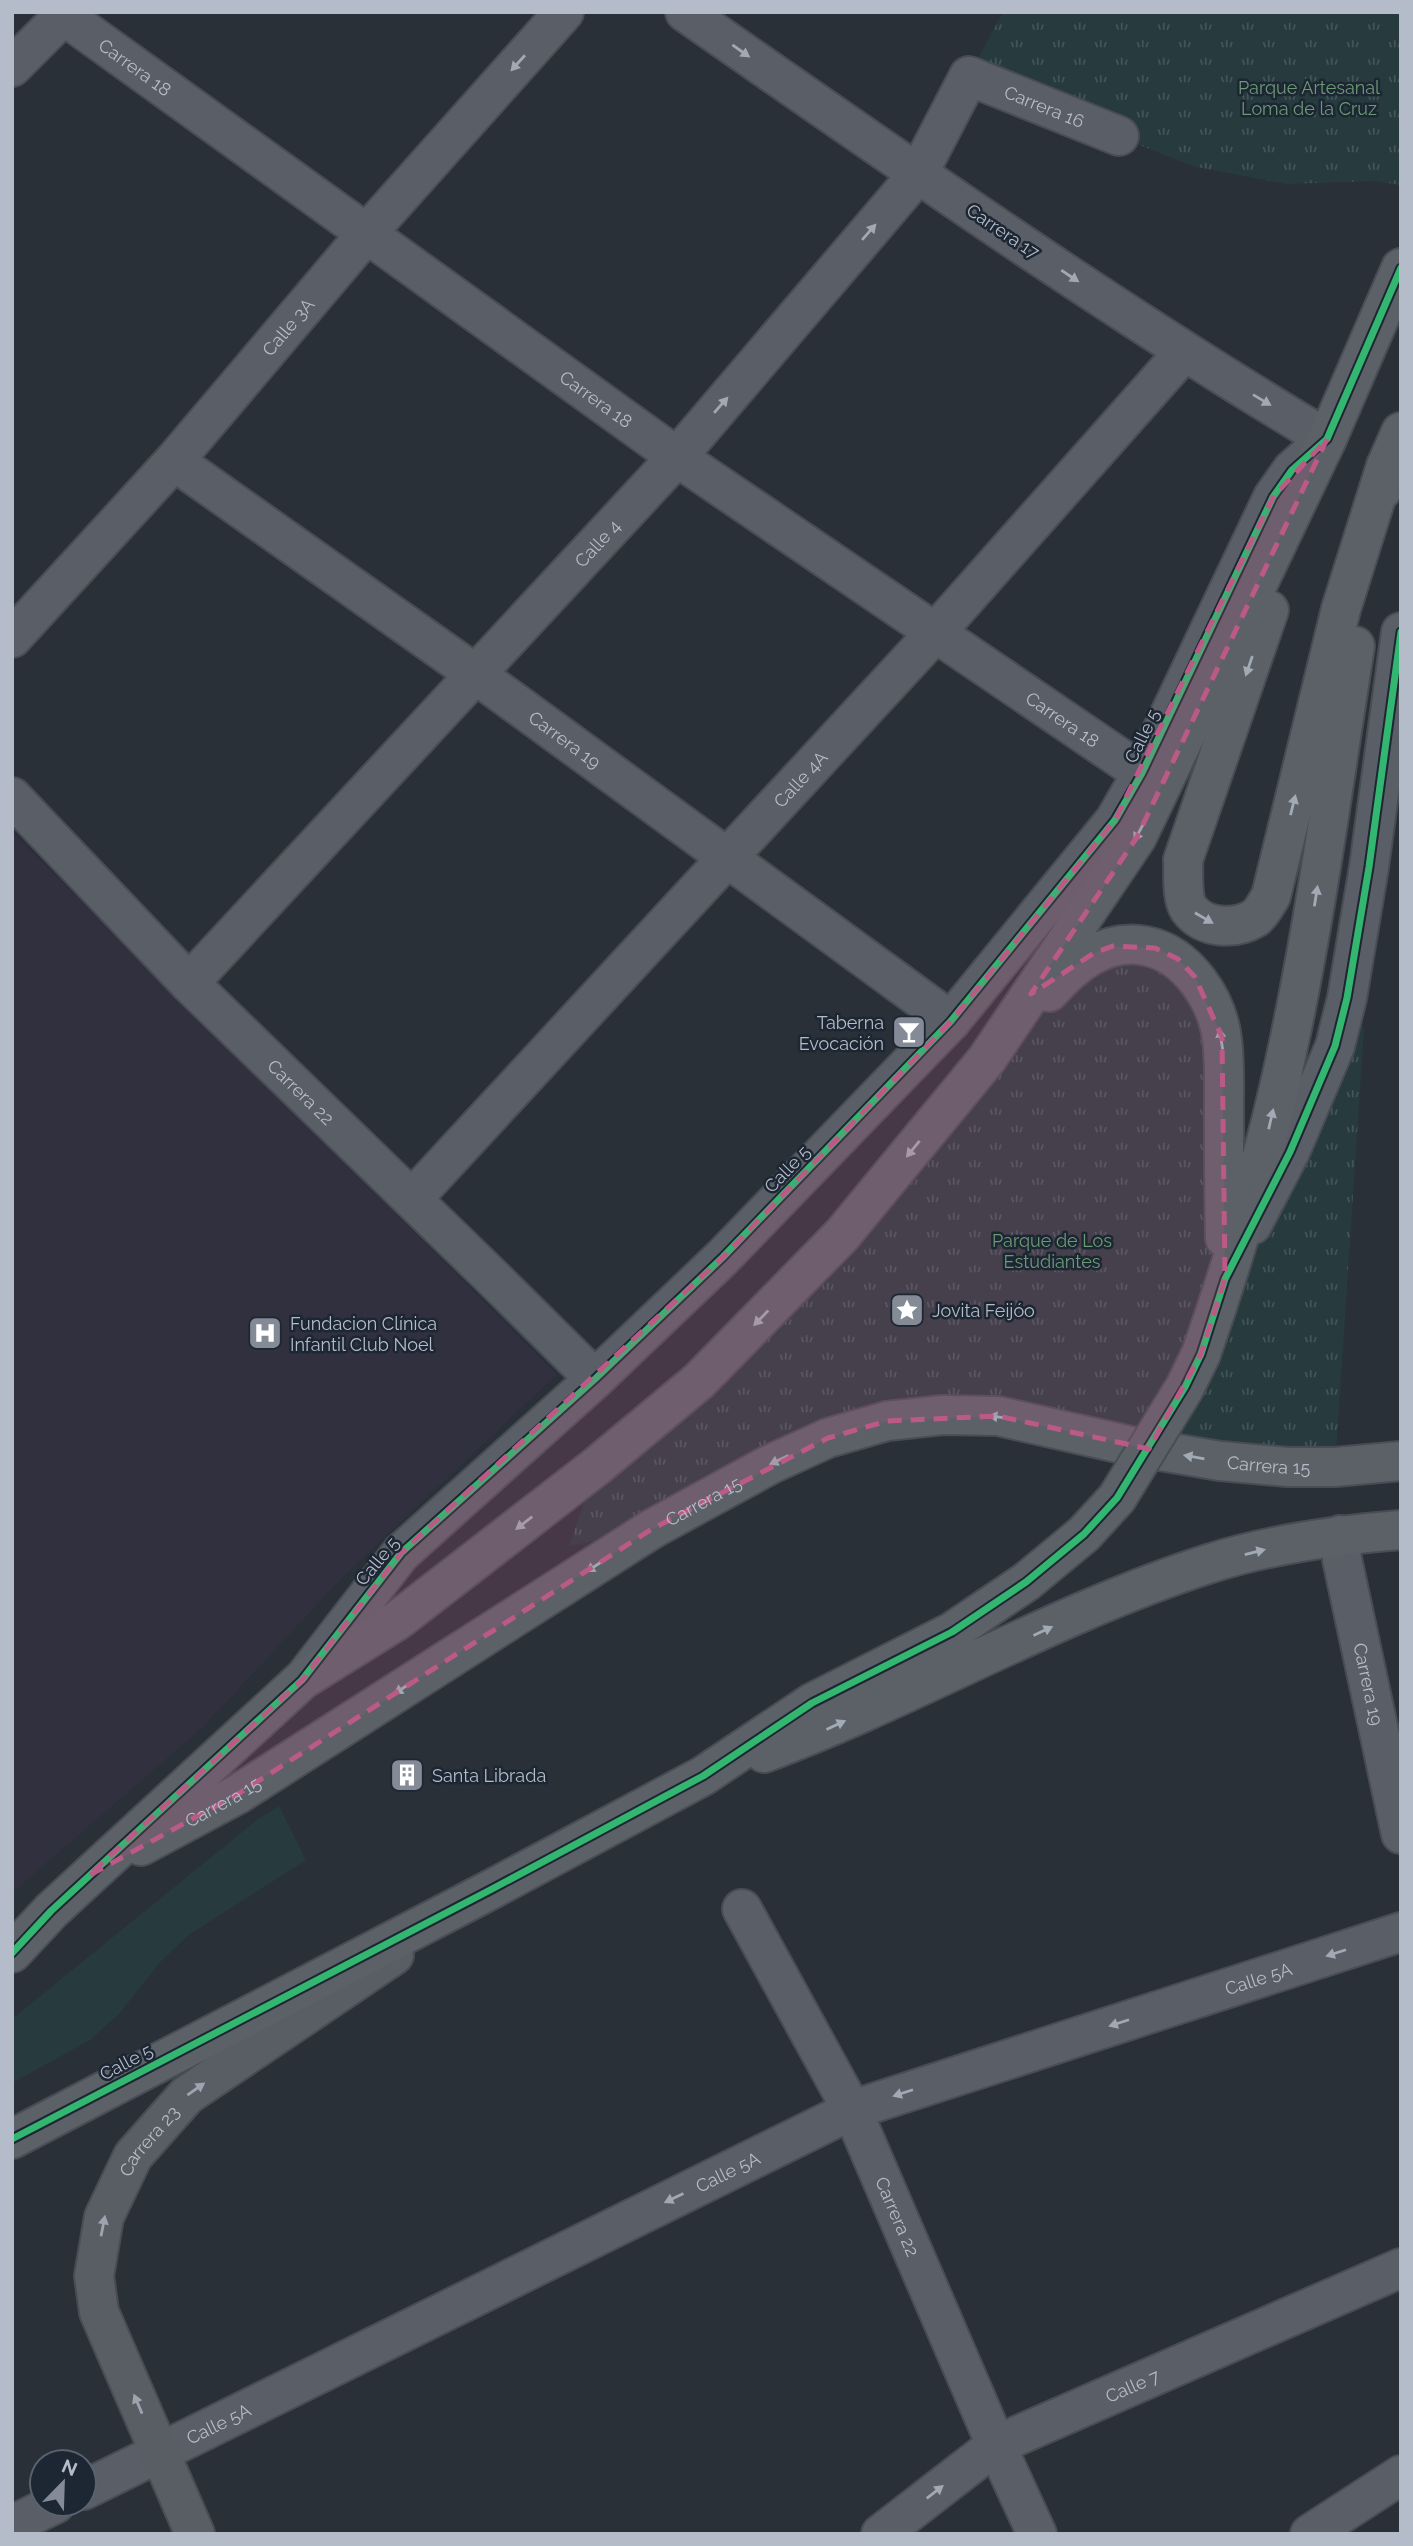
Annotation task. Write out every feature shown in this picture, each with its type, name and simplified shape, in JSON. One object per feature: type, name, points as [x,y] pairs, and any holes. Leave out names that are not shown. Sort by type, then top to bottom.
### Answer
[{"type":"main road","name":"Calle 5","points":[[12,1953],[88,1876],[302,1680],[398,1620],[597,1466],[699,1381],[842,1235],[987,1059],[1137,837],[1327,439],[1401,268]]},
{"type":"main road","points":[[1327,439],[1183,859],[1188,908],[1209,924],[1234,926],[1257,917],[1271,896],[1341,609],[1393,449]]},
{"type":"main road","name":"Calle 5","points":[[12,2139],[703,1776],[812,1703],[952,1632],[1026,1582],[1084,1534],[1117,1498],[1173,1408],[1201,1354],[1268,1135],[1315,905],[1393,449]]},
{"type":"main road","points":[[987,1059],[1066,974],[1094,953],[1114,946],[1139,945],[1155,948],[1178,959],[1195,977],[1212,1004],[1222,1037],[1225,1279]]},
{"type":"main road","name":"Carrera 15","points":[[88,1876],[238,1794],[652,1529],[769,1465],[828,1438],[887,1421],[943,1415],[998,1416],[1131,1446],[1220,1461],[1288,1467],[1335,1467],[1401,1461]]},
{"type":"main road","points":[[703,1776],[822,1731],[1118,1596],[1210,1563],[1340,1535],[1401,1530]]},
{"type":"main road","name":"Carrera 23","points":[[195,2534],[99,2312],[94,2276],[104,2217],[133,2156],[187,2095],[492,1889]]},
{"type":"street","name":"Calle 3A","points":[[12,638],[174,461],[367,233],[564,12]]},
{"type":"street","name":"Carrera 17","points":[[685,12],[918,174],[1184,352],[1327,439]]},
{"type":"street","name":"Carrera 18","points":[[63,13],[677,457],[1142,773]]},
{"type":"street","points":[[12,67],[63,13]]},
{"type":"street","name":"Calle 4","points":[[189,983],[677,457],[918,174],[969,76]]},
{"type":"street","name":"Carrera 16","points":[[969,76],[1119,136]]},
{"type":"street","name":"Calle 4A","points":[[412,1199],[935,633],[1184,352]]},
{"type":"street","name":"Calle 5","points":[[302,1680],[401,1553],[595,1379],[723,1257],[951,1021],[1115,820],[1142,773],[1273,497],[1292,470],[1327,439]]},
{"type":"street","name":"Carrera 19","points":[[174,461],[474,673],[951,1021]]},
{"type":"street","name":"Calle 5","points":[[1225,1279],[1290,1152],[1335,1046],[1348,998],[1369,867],[1401,632]]},
{"type":"street","name":"Carrera 22","points":[[12,797],[189,983],[595,1379]]},
{"type":"street","name":"Carrera 19","points":[[1340,1535],[1342,1559],[1401,1834]]},
{"type":"street","name":"Carrera 22","points":[[742,1909],[852,2110],[1037,2534]]},
{"type":"street","name":"Calle 5A","points":[[98,2483],[852,2110],[1401,1932]]},
{"type":"street","name":"Calle 7","points":[[881,2534],[996,2445],[1401,2268]]},
{"type":"street","points":[[1310,2534],[1401,2475]]},
{"type":"street","points":[[12,2525],[28,2517]]},
{"type":"highlighted area","points":[[1327,439],[1137,837],[1031,994],[1094,953],[1113,946],[1155,948],[1178,959],[1195,977],[1222,1037],[1225,1279],[1201,1354],[1149,1449],[998,1416],[887,1421],[828,1438],[652,1529],[238,1794],[88,1876],[302,1680],[401,1553],[723,1257],[951,1021],[1115,820],[1273,497]]},
{"type":"shaded area","name":"Fundacion Clínica Infantil Club Noel","points":[[12,832],[557,1374],[339,1581],[201,1729],[12,1893]]},
{"type":"green space","name":"Parque Artesanal Loma de la Cruz","points":[[1003,12],[1401,12],[1401,185],[1375,181],[1286,184],[1192,166],[969,76]]},
{"type":"green space","name":"Parque de Los Estudiantes","points":[[1139,945],[1212,1005],[1225,1277],[1347,998],[1364,1029],[1335,1467],[887,1421],[652,1529],[569,1546],[597,1466],[1066,974]]},
{"type":"green space","points":[[279,1806],[306,1860],[190,1934],[162,1960],[119,2014],[90,2040],[12,2083],[12,2019],[258,1819]]},
{"type":"cycle path","points":[[12,1953],[51,1911],[302,1680],[401,1553],[595,1379],[723,1257],[951,1021],[1115,820],[1142,773],[1273,497],[1292,470],[1327,439],[1401,268]]},
{"type":"cycle path","points":[[12,2139],[703,1776],[812,1703],[952,1632],[1026,1582],[1084,1534],[1117,1498],[1185,1387],[1201,1354],[1225,1279],[1290,1152],[1335,1046],[1347,998],[1369,867],[1401,632]]},
{"type":"place","name":"Taberna Evocación","points":[[909,1032]]},
{"type":"place","name":"Jovita Feijóo","points":[[907,1310]]},
{"type":"place","name":"Fundacion Clínica Infantil Club Noel","points":[[265,1333]]},
{"type":"place","name":"Santa Librada","points":[[407,1775]]}]
